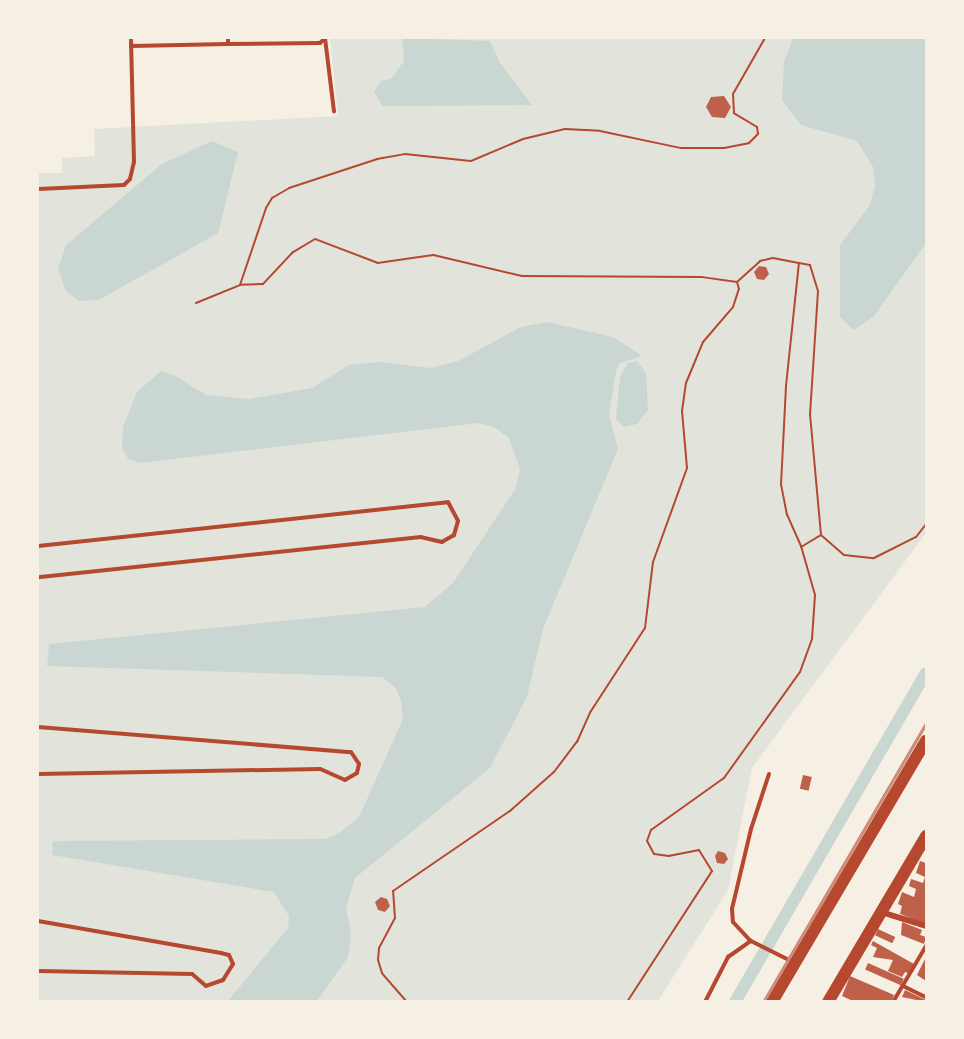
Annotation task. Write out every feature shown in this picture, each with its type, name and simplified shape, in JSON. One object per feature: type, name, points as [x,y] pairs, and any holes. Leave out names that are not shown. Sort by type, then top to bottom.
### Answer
[{"type":"highway","points":[[772,1002],[927,741]]},
{"type":"highway","points":[[828,1002],[925,841]]},
{"type":"street","points":[[881,912],[927,926]]},
{"type":"lane","points":[[38,189],[124,185],[130,179],[134,162],[130,38]]},
{"type":"lane","points":[[228,38],[228,44]]},
{"type":"lane","points":[[131,46],[320,43],[325,38]]},
{"type":"lane","points":[[325,38],[334,111]]},
{"type":"lane","points":[[38,546],[448,502],[458,521],[454,535],[442,543],[421,537],[38,577]]},
{"type":"lane","points":[[38,728],[351,752],[359,764],[357,773],[345,780],[320,769],[38,774]]},
{"type":"lane","points":[[769,774],[732,909],[733,922],[751,941],[795,963]]},
{"type":"lane","points":[[38,921],[221,952],[229,955],[233,964],[223,980],[207,986],[192,974],[38,971]]},
{"type":"lane","points":[[705,1002],[728,957],[751,941]]},
{"type":"lane","points":[[893,1002],[927,946]]},
{"type":"lane","points":[[903,986],[927,997]]},
{"type":"path","points":[[240,285],[272,198],[289,188],[368,162],[405,154],[471,161],[523,139],[565,129],[600,131],[681,148],[724,148],[748,143],[758,134],[757,127],[734,113],[733,94],[765,38]]},
{"type":"path","points":[[196,303],[240,285],[263,284],[293,252],[315,239],[378,263],[434,255],[522,276],[690,277],[736,282],[760,261],[773,258],[810,265],[818,291],[810,414],[821,535],[844,555],[874,558],[916,537],[927,524]]},
{"type":"path","points":[[627,1002],[712,871],[699,850],[669,856],[654,854],[647,841],[651,830],[724,778],[807,657],[815,622],[815,595],[801,547],[782,501],[781,469],[800,263]]},
{"type":"path","points":[[407,1002],[382,973],[378,960],[379,948],[395,918],[393,891],[510,811],[554,772],[576,742],[591,711],[645,628],[653,562],[687,468],[682,411],[686,383],[704,342],[739,297],[736,282]]},
{"type":"path","points":[[801,547],[821,535]]},
{"type":"shaded area","points":[[330,38],[926,38],[926,533],[752,768],[728,890],[658,1001],[38,1001],[38,173],[62,173],[62,158],[95,156],[94,129],[338,116]]},
{"type":"shaded area","points":[[402,38],[490,41],[500,63],[532,105],[382,106],[374,91],[381,81],[391,79],[404,61]]},
{"type":"shaded area","points":[[793,38],[926,38],[926,243],[874,316],[854,330],[840,317],[840,245],[870,205],[875,185],[873,167],[857,141],[801,125],[782,100],[784,62]]},
{"type":"shaded area","points":[[212,141],[238,152],[218,233],[99,300],[79,301],[66,291],[58,269],[66,245],[162,164]]},
{"type":"shaded area","points":[[547,322],[613,337],[642,356],[620,363],[616,371],[609,414],[618,449],[543,629],[527,697],[490,768],[355,878],[346,908],[351,934],[348,957],[317,1001],[228,1001],[288,928],[289,916],[274,892],[52,855],[53,841],[325,839],[338,834],[359,817],[403,719],[401,700],[395,687],[382,677],[47,666],[49,644],[425,607],[453,583],[516,488],[520,469],[509,438],[494,427],[479,423],[140,463],[128,459],[122,448],[123,427],[137,392],[161,371],[174,375],[206,395],[249,399],[312,388],[349,365],[380,362],[431,368],[458,361],[521,327]]},
{"type":"shaded area","points":[[637,361],[646,373],[648,410],[637,424],[624,427],[616,419],[620,377],[628,363]]},
{"type":"building","points":[[724,96],[731,107],[725,118],[712,117],[706,107],[711,97]]},
{"type":"building","points":[[759,266],[766,267],[769,274],[764,280],[757,279],[754,272]]},
{"type":"building","points":[[803,775],[812,777],[809,791],[800,789]]},
{"type":"building","points":[[718,851],[725,853],[728,859],[724,864],[717,863],[715,856]]},
{"type":"building","points":[[920,861],[926,863],[926,924],[900,914],[902,906],[898,904],[902,892],[914,897],[916,889],[909,886],[911,879],[923,883],[925,877],[916,873]]},
{"type":"building","points":[[381,897],[387,899],[390,906],[385,912],[378,910],[375,902]]},
{"type":"building","points":[[902,922],[922,930],[920,935],[926,937],[924,944],[901,935]]},
{"type":"building","points":[[878,929],[895,937],[892,943],[875,935]]},
{"type":"building","points":[[873,941],[914,964],[910,974],[905,972],[902,977],[888,971],[893,960],[873,957],[877,948],[871,945]]},
{"type":"building","points":[[926,957],[926,981],[917,975]]},
{"type":"building","points":[[868,963],[904,979],[901,985],[865,969]]},
{"type":"building","points":[[850,976],[894,995],[891,1002],[855,1002],[842,996]]},
{"type":"building","points":[[905,990],[926,1000],[926,1002],[902,997]]},
{"type":"waterway","points":[[735,1002],[926,673]]},
{"type":"railway","points":[[763,1002],[926,723]]}]
